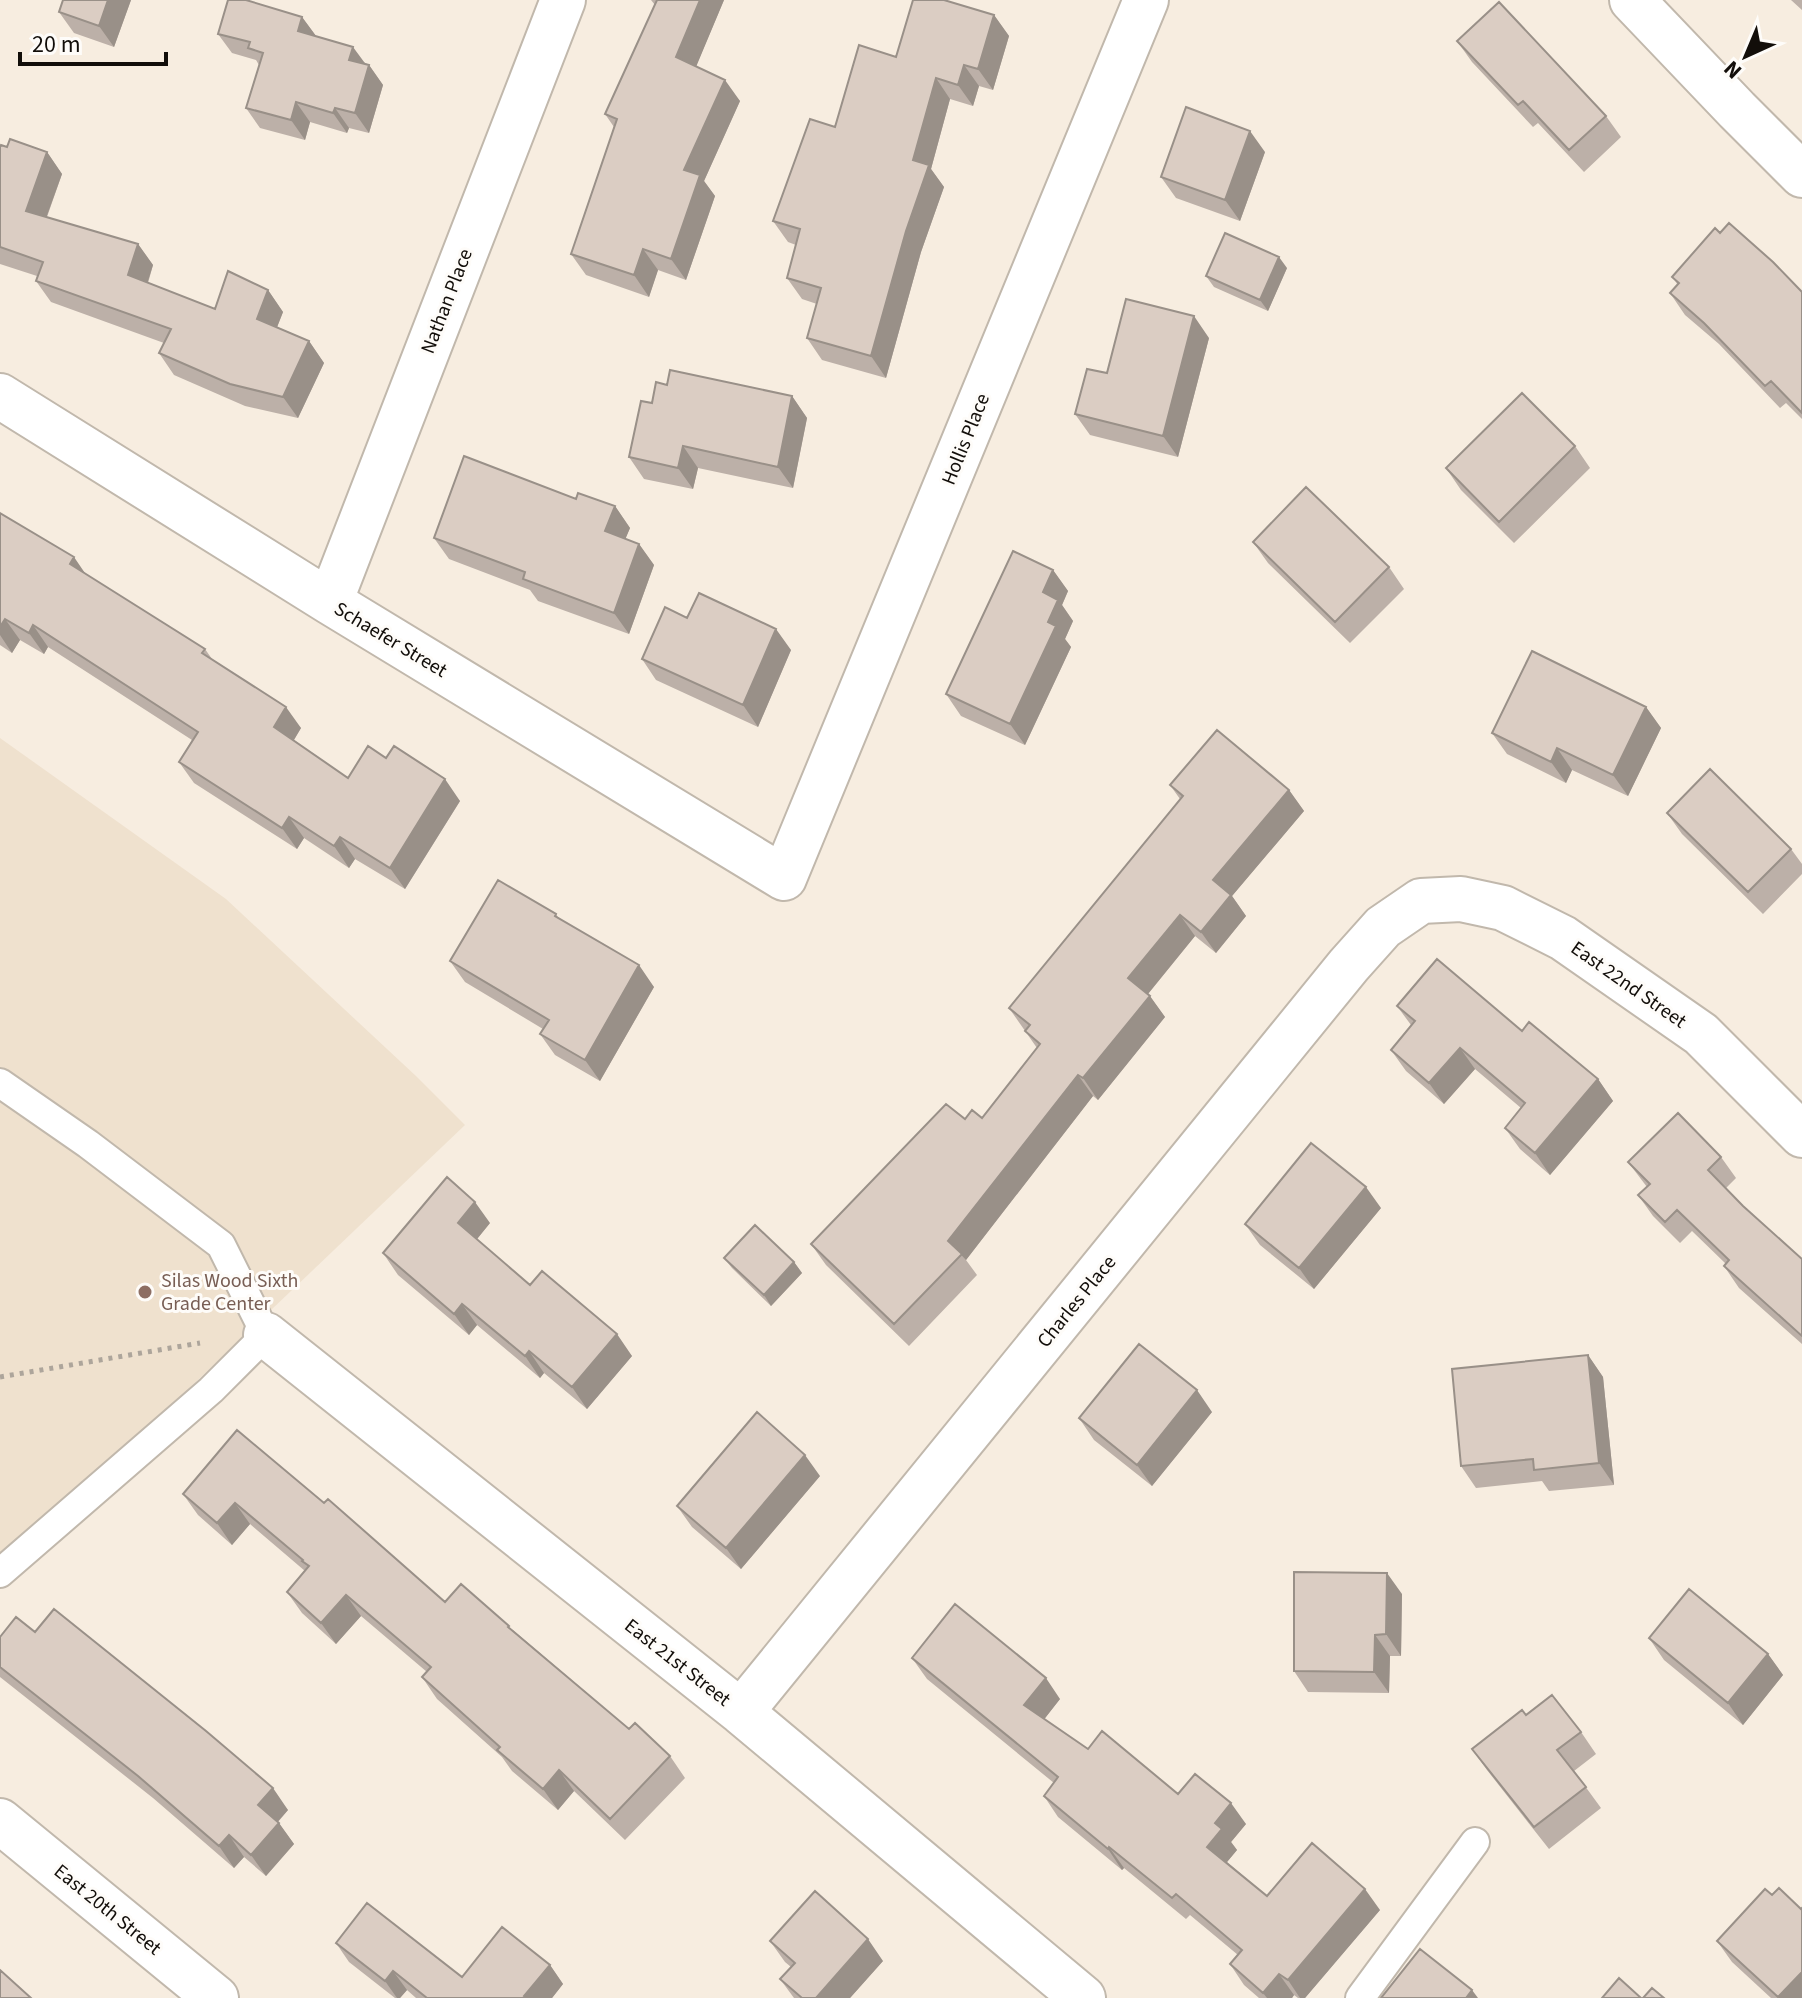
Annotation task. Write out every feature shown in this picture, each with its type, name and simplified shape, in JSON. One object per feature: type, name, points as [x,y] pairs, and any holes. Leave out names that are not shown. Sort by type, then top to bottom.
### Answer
[{"type":"street","name":"Nathan Place","points":[[330,602],[563,0]]},
{"type":"street","name":"Hollis Place","points":[[784,878],[1146,0]]},
{"type":"street","points":[[1632,0],[1802,175]]},
{"type":"street","name":"Schaefer Street","points":[[0,396],[330,602],[784,878]]},
{"type":"street","name":"East 22nd Street","points":[[1421,901],[1461,899],[1503,908],[1563,938],[1701,1034],[1802,1135]]},
{"type":"street","name":"Charles Place","points":[[741,1712],[1349,965],[1383,927],[1421,901]]},
{"type":"street","name":"East 21st Street","points":[[266,1335],[741,1712],[1083,1998]]},
{"type":"street","name":"East 20th Street","points":[[0,1821],[216,1998]]},
{"type":"lane","points":[[0,1083],[88,1144],[221,1245],[266,1335],[211,1390],[0,1573]]},
{"type":"lane","points":[[1360,1998],[1475,1842]]},
{"type":"path","points":[[0,1377],[200,1343]]},
{"type":"shaded area","name":"Silas Wood Sixth Grade Center","points":[[0,738],[226,899],[465,1125],[115,1459],[0,1554]]},
{"type":"building","points":[[63,0],[108,0],[99,26],[59,12]]},
{"type":"building","points":[[228,0],[246,0],[302,17],[298,31],[353,47],[349,60],[369,65],[355,113],[335,108],[333,113],[296,102],[291,120],[246,108],[263,53],[248,48],[250,42],[218,34]]},
{"type":"building","points":[[657,0],[700,0],[676,57],[725,80],[684,170],[700,175],[671,259],[643,249],[634,275],[571,254],[617,119],[605,114]]},
{"type":"building","points":[[913,0],[944,0],[994,15],[978,69],[964,65],[958,85],[936,78],[913,160],[929,165],[906,231],[871,356],[807,338],[821,288],[787,278],[800,229],[773,221],[810,119],[835,127],[859,45],[896,57]]},
{"type":"building","points":[[1499,2],[1606,116],[1569,150],[1523,101],[1518,105],[1457,41]]},
{"type":"building","points":[[1186,107],[1250,131],[1225,200],[1161,177]]},
{"type":"building","points":[[10,139],[47,152],[26,211],[138,244],[128,275],[215,309],[228,271],[268,290],[257,319],[309,341],[283,397],[230,384],[159,353],[171,329],[36,281],[43,262],[0,247],[0,147],[7,147]]},
{"type":"building","points":[[1729,223],[1802,292],[1802,413],[1771,381],[1765,386],[1670,293],[1679,283],[1672,277],[1715,228],[1720,233]]},
{"type":"building","points":[[1225,233],[1279,257],[1260,300],[1206,276]]},
{"type":"building","points":[[1126,299],[1194,316],[1163,436],[1075,414],[1087,369],[1107,373]]},
{"type":"building","points":[[670,370],[792,396],[778,467],[683,446],[678,468],[629,457],[641,401],[652,403],[656,382],[667,385]]},
{"type":"building","points":[[1522,393],[1575,446],[1499,522],[1446,468]]},
{"type":"building","points":[[464,456],[576,499],[578,493],[615,506],[605,531],[639,544],[614,613],[523,579],[525,572],[434,538]]},
{"type":"building","points":[[1306,487],[1389,567],[1335,622],[1253,542]]},
{"type":"building","points":[[0,513],[74,557],[70,564],[205,649],[202,653],[286,707],[274,727],[348,778],[368,746],[386,758],[394,746],[445,779],[390,868],[340,837],[334,846],[289,817],[282,828],[179,762],[198,732],[33,625],[29,633],[5,619],[0,627]]},
{"type":"building","points":[[1013,551],[1053,570],[1043,592],[1058,600],[1048,622],[1056,626],[1010,724],[946,694]]},
{"type":"building","points":[[699,593],[776,629],[743,705],[642,659],[665,607],[687,618]]},
{"type":"building","points":[[1532,651],[1646,707],[1613,775],[1557,748],[1551,762],[1492,733]]},
{"type":"building","points":[[1217,730],[1289,790],[1213,880],[1231,895],[1201,932],[1180,915],[1128,978],[1150,996],[1083,1078],[1078,1075],[948,1241],[962,1254],[894,1324],[811,1244],[946,1104],[965,1119],[972,1110],[982,1118],[1040,1044],[1025,1031],[1030,1025],[1009,1008],[1183,796],[1170,785]]},
{"type":"building","points":[[1710,769],[1791,849],[1748,892],[1667,813]]},
{"type":"building","points":[[498,880],[639,965],[585,1060],[540,1034],[549,1020],[450,961]]},
{"type":"building","points":[[1437,959],[1522,1031],[1529,1022],[1598,1079],[1535,1153],[1505,1128],[1525,1103],[1460,1048],[1429,1083],[1391,1050],[1415,1021],[1397,1006]]},
{"type":"building","points":[[1678,1113],[1721,1157],[1708,1170],[1802,1259],[1802,1336],[1724,1266],[1729,1260],[1677,1210],[1665,1222],[1638,1195],[1650,1184],[1628,1162]]},
{"type":"building","points":[[1311,1143],[1366,1187],[1299,1268],[1245,1224]]},
{"type":"building","points":[[447,1177],[475,1202],[458,1223],[530,1285],[542,1271],[617,1334],[572,1387],[529,1351],[525,1356],[462,1304],[454,1314],[383,1253]]},
{"type":"building","points":[[755,1225],[794,1262],[764,1295],[724,1258]]},
{"type":"building","points":[[1139,1344],[1197,1390],[1137,1465],[1079,1418]]},
{"type":"building","points":[[1588,1355],[1599,1463],[1534,1470],[1533,1459],[1461,1466],[1452,1369]]},
{"type":"building","points":[[757,1412],[805,1455],[726,1548],[677,1506]]},
{"type":"building","points":[[237,1430],[324,1503],[328,1499],[445,1602],[461,1584],[629,1729],[635,1723],[670,1756],[610,1819],[559,1770],[543,1789],[497,1750],[500,1747],[422,1677],[431,1667],[346,1595],[321,1623],[287,1592],[309,1566],[303,1560],[235,1503],[217,1523],[183,1494]]},
{"type":"building","points":[[1294,1572],[1387,1573],[1386,1634],[1375,1635],[1374,1672],[1294,1671]]},
{"type":"building","points":[[1689,1589],[1768,1654],[1728,1703],[1649,1638]]},
{"type":"building","points":[[955,1604],[1046,1678],[1024,1705],[1088,1749],[1102,1731],[1178,1794],[1195,1774],[1231,1803],[1215,1823],[1222,1829],[1207,1847],[1267,1896],[1312,1843],[1365,1889],[1288,1980],[1279,1974],[1263,1993],[1230,1964],[1242,1950],[1176,1894],[1172,1898],[1044,1796],[1058,1777],[912,1658]]},
{"type":"building","points":[[54,1609],[273,1788],[258,1805],[279,1823],[251,1855],[229,1835],[219,1846],[138,1776],[0,1667],[0,1637],[16,1617],[35,1632]]},
{"type":"building","points":[[1552,1695],[1581,1732],[1557,1750],[1586,1787],[1534,1827],[1472,1749],[1522,1710],[1526,1715]]},
{"type":"building","points":[[1779,1888],[1802,1908],[1802,1972],[1778,1997],[1717,1941],[1765,1889],[1772,1895]]},
{"type":"building","points":[[815,1891],[868,1939],[816,1998],[802,1998],[780,1979],[795,1963],[770,1941]]},
{"type":"building","points":[[367,1903],[462,1977],[502,1927],[550,1965],[524,1996],[527,1998],[427,1998],[393,1971],[385,1981],[336,1943]]},
{"type":"building","points":[[1420,1949],[1472,1990],[1466,1998],[1381,1998]]},
{"type":"building","points":[[0,1970],[31,1998],[0,1998]]},
{"type":"building","points":[[1619,1978],[1641,1998],[1602,1998]]},
{"type":"building","points":[[1652,1988],[1664,1998],[1643,1998]]},
{"type":"place","name":"Silas Wood Sixth Grade Center","points":[[145,1292]]}]
